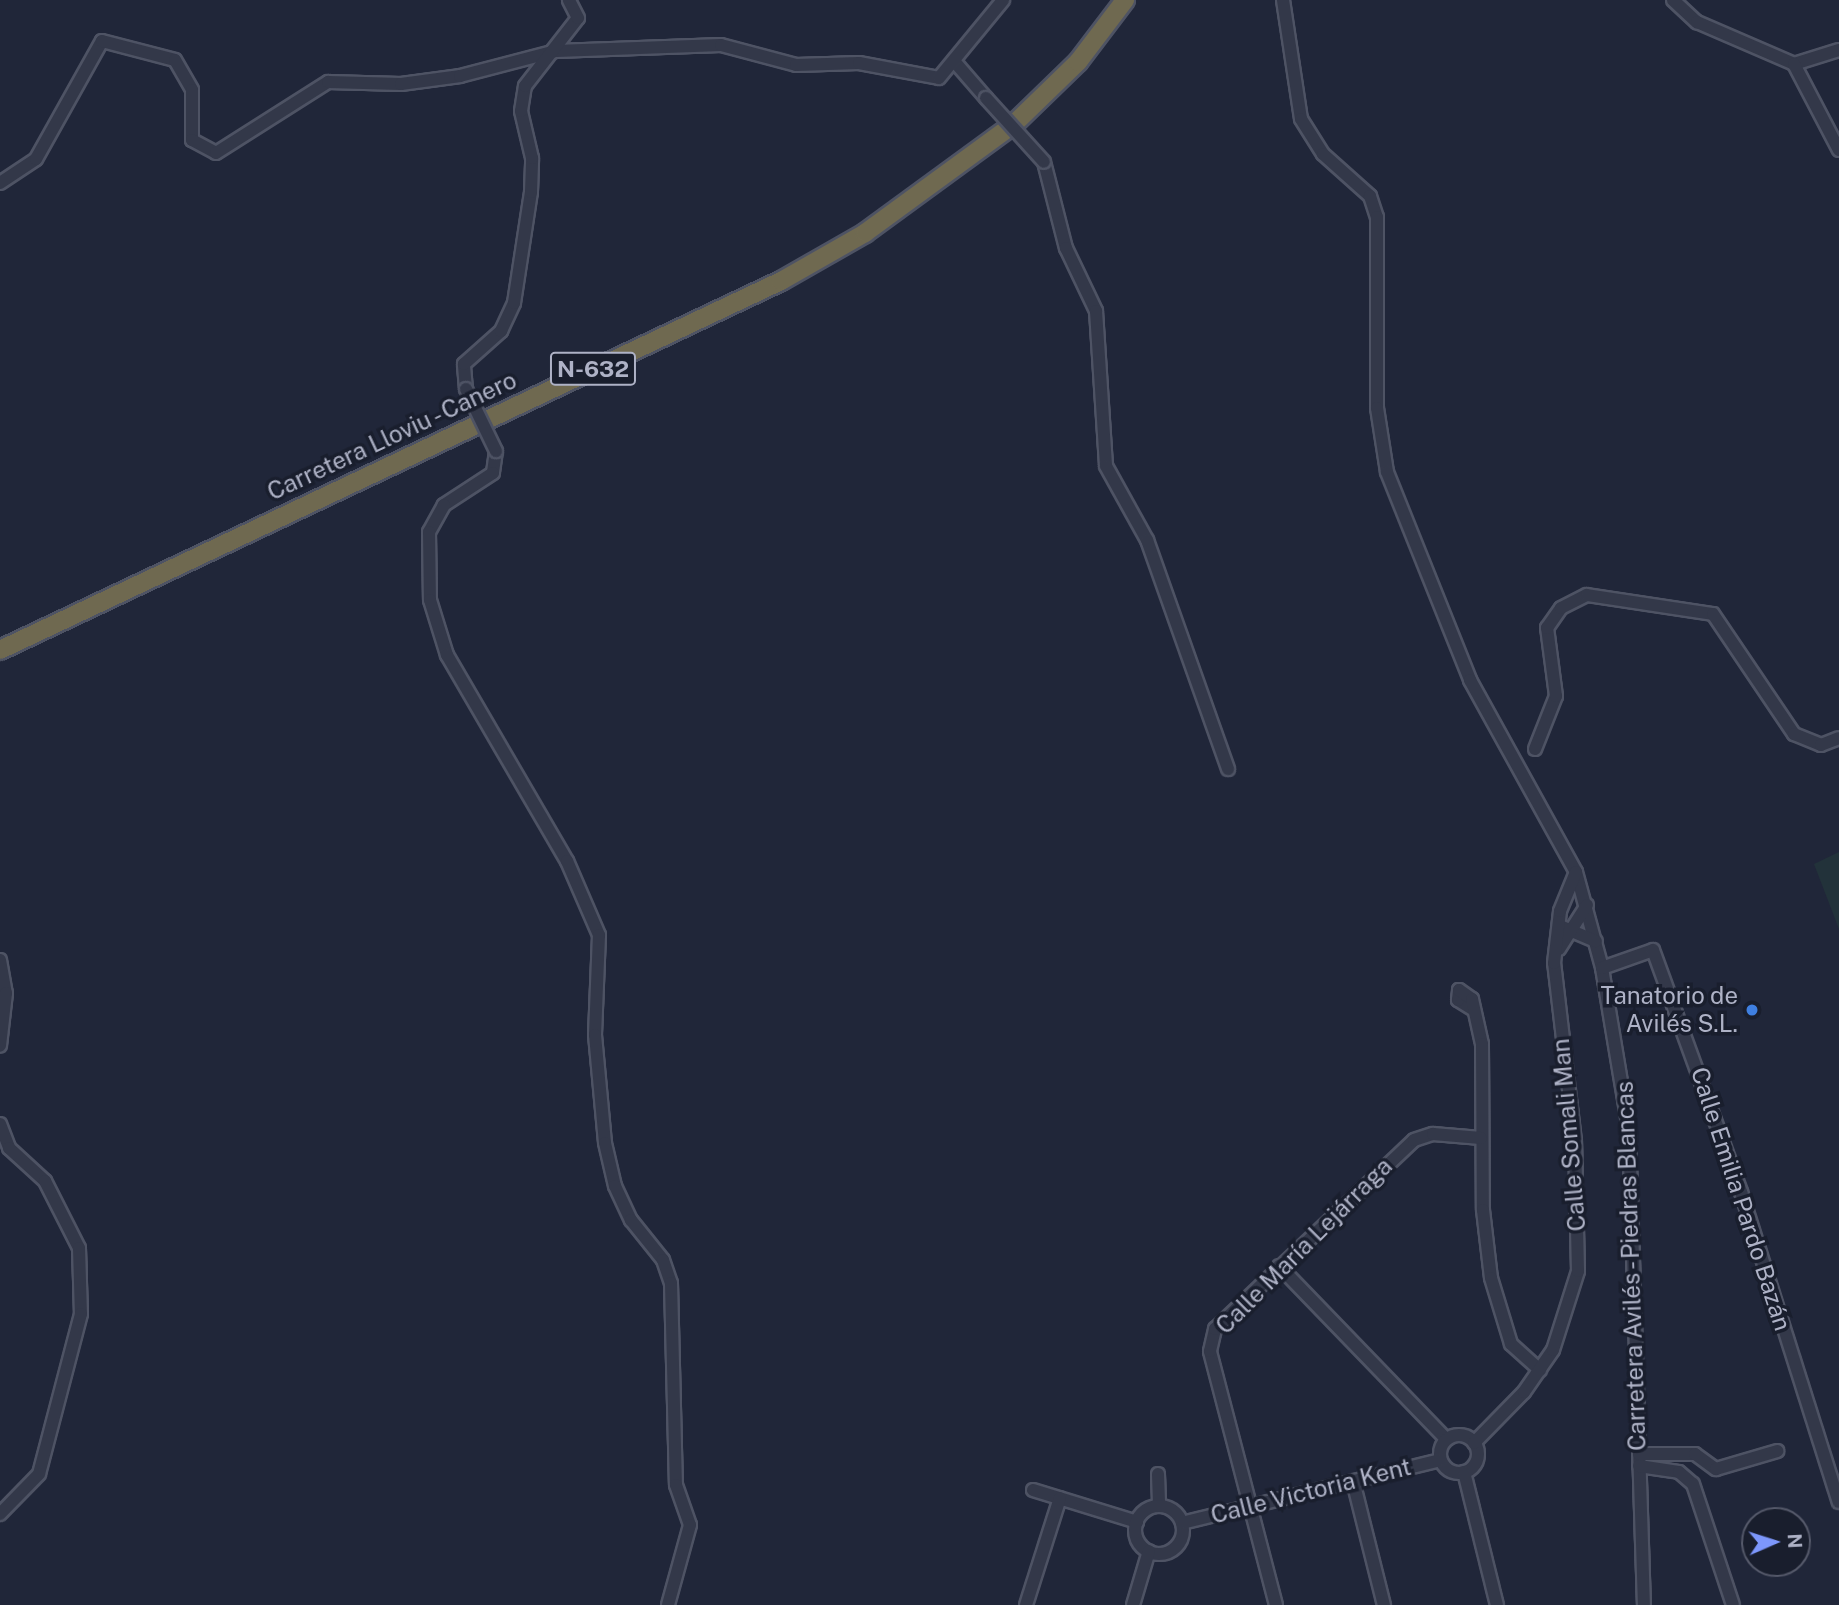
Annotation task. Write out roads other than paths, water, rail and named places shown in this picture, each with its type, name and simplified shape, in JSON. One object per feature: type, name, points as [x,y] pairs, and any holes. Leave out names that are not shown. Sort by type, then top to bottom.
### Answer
[{"type":"highway","name":"Carretera Lloviu - Canero","points":[[0,650],[780,281],[864,233],[943,182],[1014,124],[1078,62],[1125,0]]},
{"type":"street","points":[[569,0],[578,18],[556,51],[525,86],[521,111],[533,158],[531,191],[514,303],[501,331],[464,364],[466,389],[496,451],[493,472],[444,505],[429,532],[429,600],[447,655],[567,861],[599,935],[595,1035],[606,1143],[615,1186],[631,1220],[663,1260],[671,1283],[677,1485],[690,1525],[668,1605]]},
{"type":"street","points":[[0,184],[36,159],[102,41],[175,60],[192,90],[192,140],[216,153],[328,82],[401,84],[460,76],[556,51],[721,45],[796,65],[859,63],[939,78],[1003,0]]},
{"type":"street","name":"Carretera Avilés - Piedras Blancas","points":[[1283,0],[1301,119],[1323,154],[1370,196],[1377,216],[1377,408],[1387,472],[1470,680],[1576,872],[1596,941],[1625,1081],[1644,1605]]},
{"type":"street","points":[[1673,0],[1697,22],[1794,64],[1839,150]]},
{"type":"street","points":[[1794,64],[1839,50]]},
{"type":"street","points":[[954,61],[1044,162],[1066,248],[1097,311],[1106,466],[1147,540],[1228,769]]},
{"type":"street","points":[[1535,748],[1556,696],[1547,628],[1561,608],[1587,595],[1713,614],[1794,734],[1821,745],[1839,738]]},
{"type":"street","name":"Calle Somali Man","points":[[1474,1443],[1540,1370],[1566,1320],[1578,1270],[1575,1141],[1553,963],[1561,922],[1576,872]]},
{"type":"street","points":[[1561,922],[1587,905]]},
{"type":"street","points":[[1561,922],[1587,905]]},
{"type":"street","points":[[1561,922],[1596,941]]},
{"type":"street","name":"Calle Emilia Pardo Bazán","points":[[1602,968],[1653,950],[1741,1192],[1839,1503]]},
{"type":"street","points":[[0,960],[6,993],[0,1046]]},
{"type":"street","points":[[1474,1010],[1485,1078],[1481,1138],[1483,1210],[1498,1315],[1511,1344],[1540,1370]]},
{"type":"street","points":[[0,1124],[9,1148],[45,1181],[79,1248],[81,1314],[39,1474],[0,1514]]},
{"type":"street","name":"Calle María Lejárraga","points":[[1276,1605],[1210,1342],[1214,1329],[1414,1140],[1433,1134],[1481,1138]]},
{"type":"street","points":[[1279,1266],[1446,1439]]},
{"type":"street","points":[[1446,1439],[1459,1435],[1474,1443],[1477,1459],[1464,1472]]},
{"type":"street","points":[[1446,1439],[1440,1460],[1448,1470],[1464,1472]]},
{"type":"street","points":[[1639,1460],[1695,1454],[1716,1469],[1777,1451]]},
{"type":"street","name":"Calle Victoria Kent","points":[[1182,1523],[1440,1460]]},
{"type":"street","points":[[1639,1460],[1679,1472],[1693,1484],[1733,1605]]},
{"type":"street","points":[[1464,1472],[1497,1605]]},
{"type":"street","points":[[1158,1474],[1159,1506]]},
{"type":"street","points":[[1353,1481],[1384,1605]]},
{"type":"street","points":[[1033,1490],[1136,1522]]},
{"type":"street","points":[[1026,1605],[1060,1498]]},
{"type":"street","points":[[1136,1522],[1159,1506]]},
{"type":"street","points":[[1149,1552],[1174,1548],[1182,1523],[1159,1506]]},
{"type":"street","points":[[1136,1522],[1137,1540],[1149,1552]]},
{"type":"street","points":[[1133,1605],[1149,1552]]},
{"type":"place","name":"Tanatorio de Avilés S.L.","points":[[1752,1010]]}]
